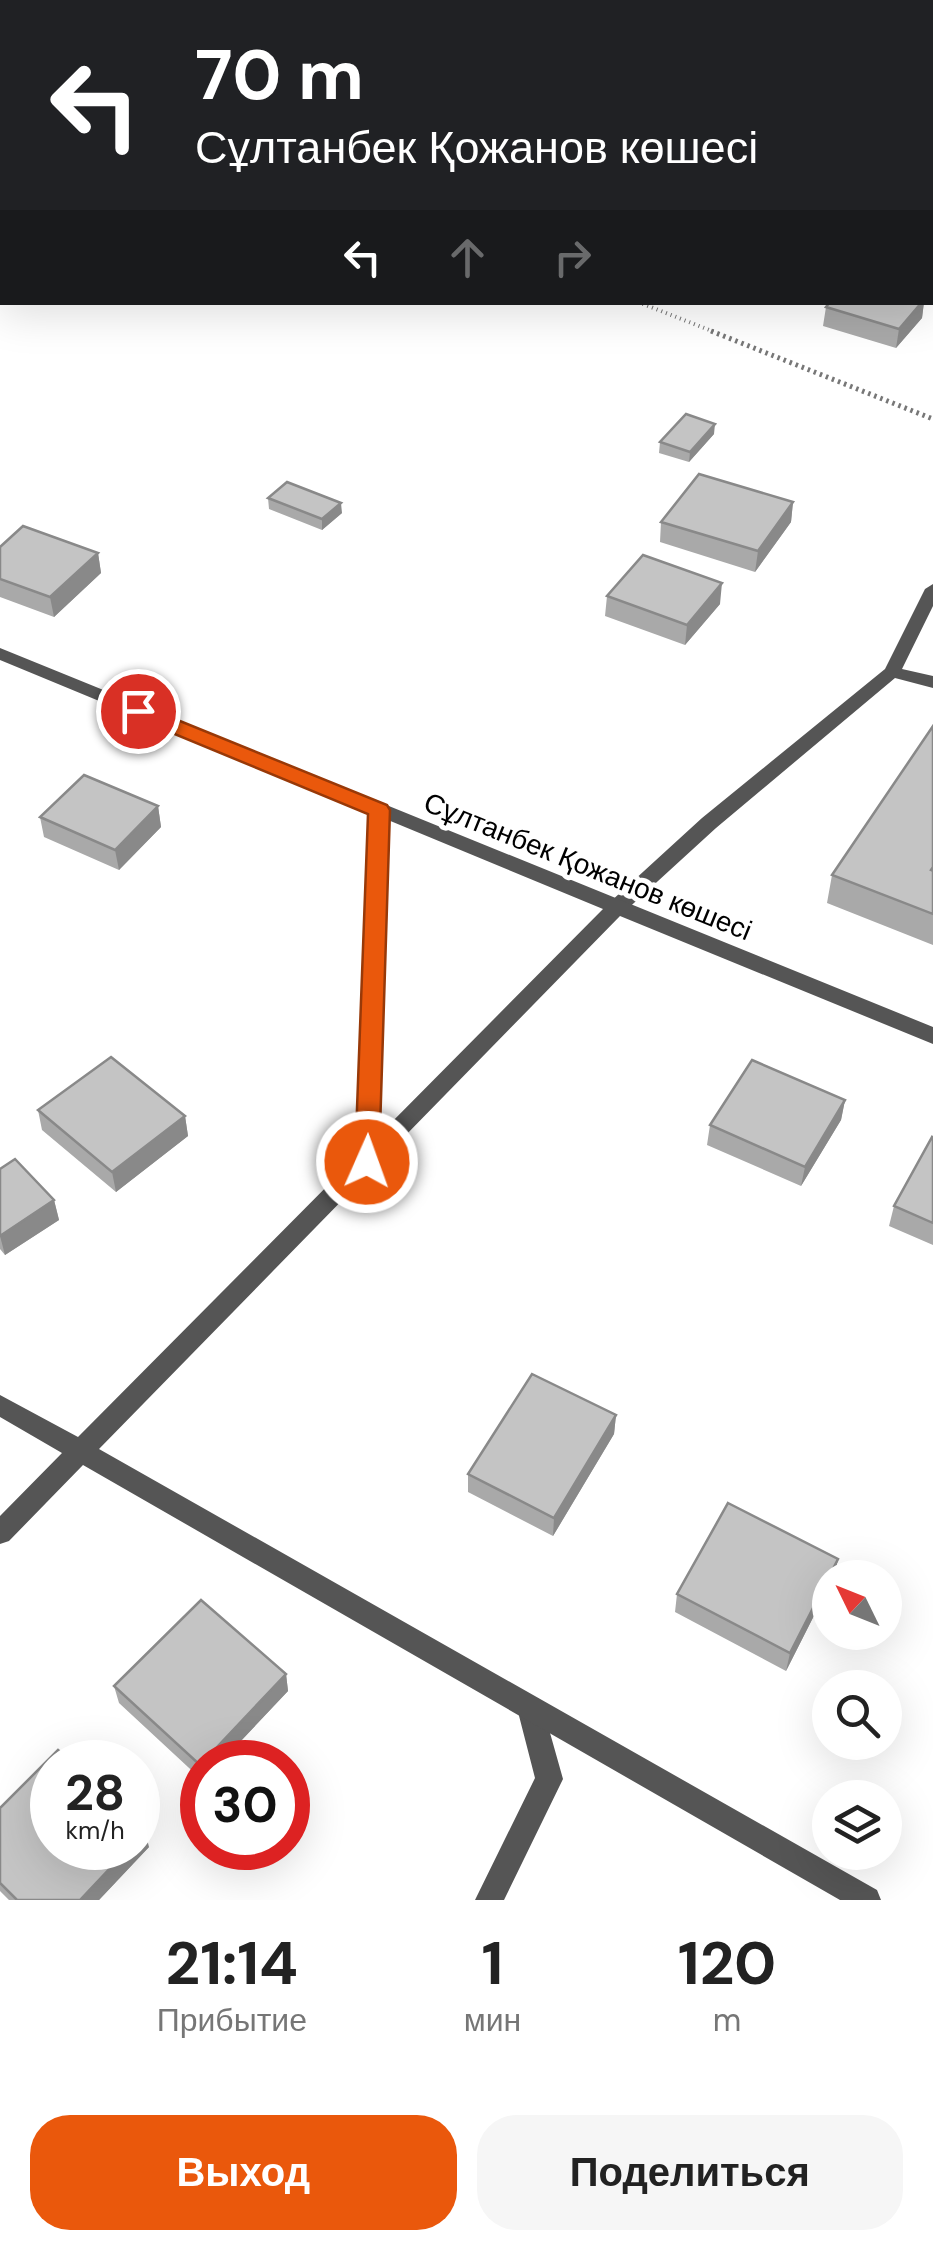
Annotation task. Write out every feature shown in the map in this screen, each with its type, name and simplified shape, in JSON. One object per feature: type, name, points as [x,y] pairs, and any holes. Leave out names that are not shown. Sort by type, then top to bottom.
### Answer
[{"type":"street","points":[[0,1533],[616,908],[709,823],[892,672],[933,590]]},
{"type":"street","name":"Сұлтанбек Қожанов көшесі","points":[[0,654],[933,1036]]},
{"type":"street","points":[[892,672],[933,682]]},
{"type":"street","points":[[367,1162],[379,810]]},
{"type":"street","points":[[0,1405],[867,1900]]},
{"type":"street","points":[[489,1900],[549,1779],[530,1708]]},
{"type":"path","points":[[646,305],[933,419]]},
{"type":"building","points":[[828,305],[919,305],[899,329]]},
{"type":"building","points":[[686,414],[715,424],[690,452],[660,442]]},
{"type":"building","points":[[699,474],[793,502],[758,551],[661,522]]},
{"type":"building","points":[[287,482],[341,503],[322,519],[268,498]]},
{"type":"building","points":[[23,526],[98,553],[50,597],[0,579],[0,547]]},
{"type":"building","points":[[643,555],[722,583],[687,625],[607,596]]},
{"type":"building","points":[[933,726],[931,870],[933,914],[832,875]]},
{"type":"building","points":[[84,775],[158,806],[115,850],[40,817]]},
{"type":"building","points":[[111,1057],[185,1116],[112,1172],[38,1110]]},
{"type":"building","points":[[752,1060],[845,1100],[805,1167],[710,1125]]},
{"type":"building","points":[[933,1138],[933,1223],[894,1206]]},
{"type":"building","points":[[15,1159],[54,1200],[0,1236],[0,1169]]},
{"type":"building","points":[[532,1374],[616,1415],[554,1518],[468,1474]]},
{"type":"building","points":[[728,1503],[838,1559],[812,1560],[812,1610],[790,1653],[677,1594]]},
{"type":"building","points":[[201,1600],[286,1674],[224,1740],[180,1740],[180,1747],[114,1686]]},
{"type":"building","points":[[30,1778],[30,1870],[108,1870],[80,1900],[17,1900],[0,1883],[0,1808]]},
{"type":"route","points":[[138,711],[379,810],[367,1162]]}]
